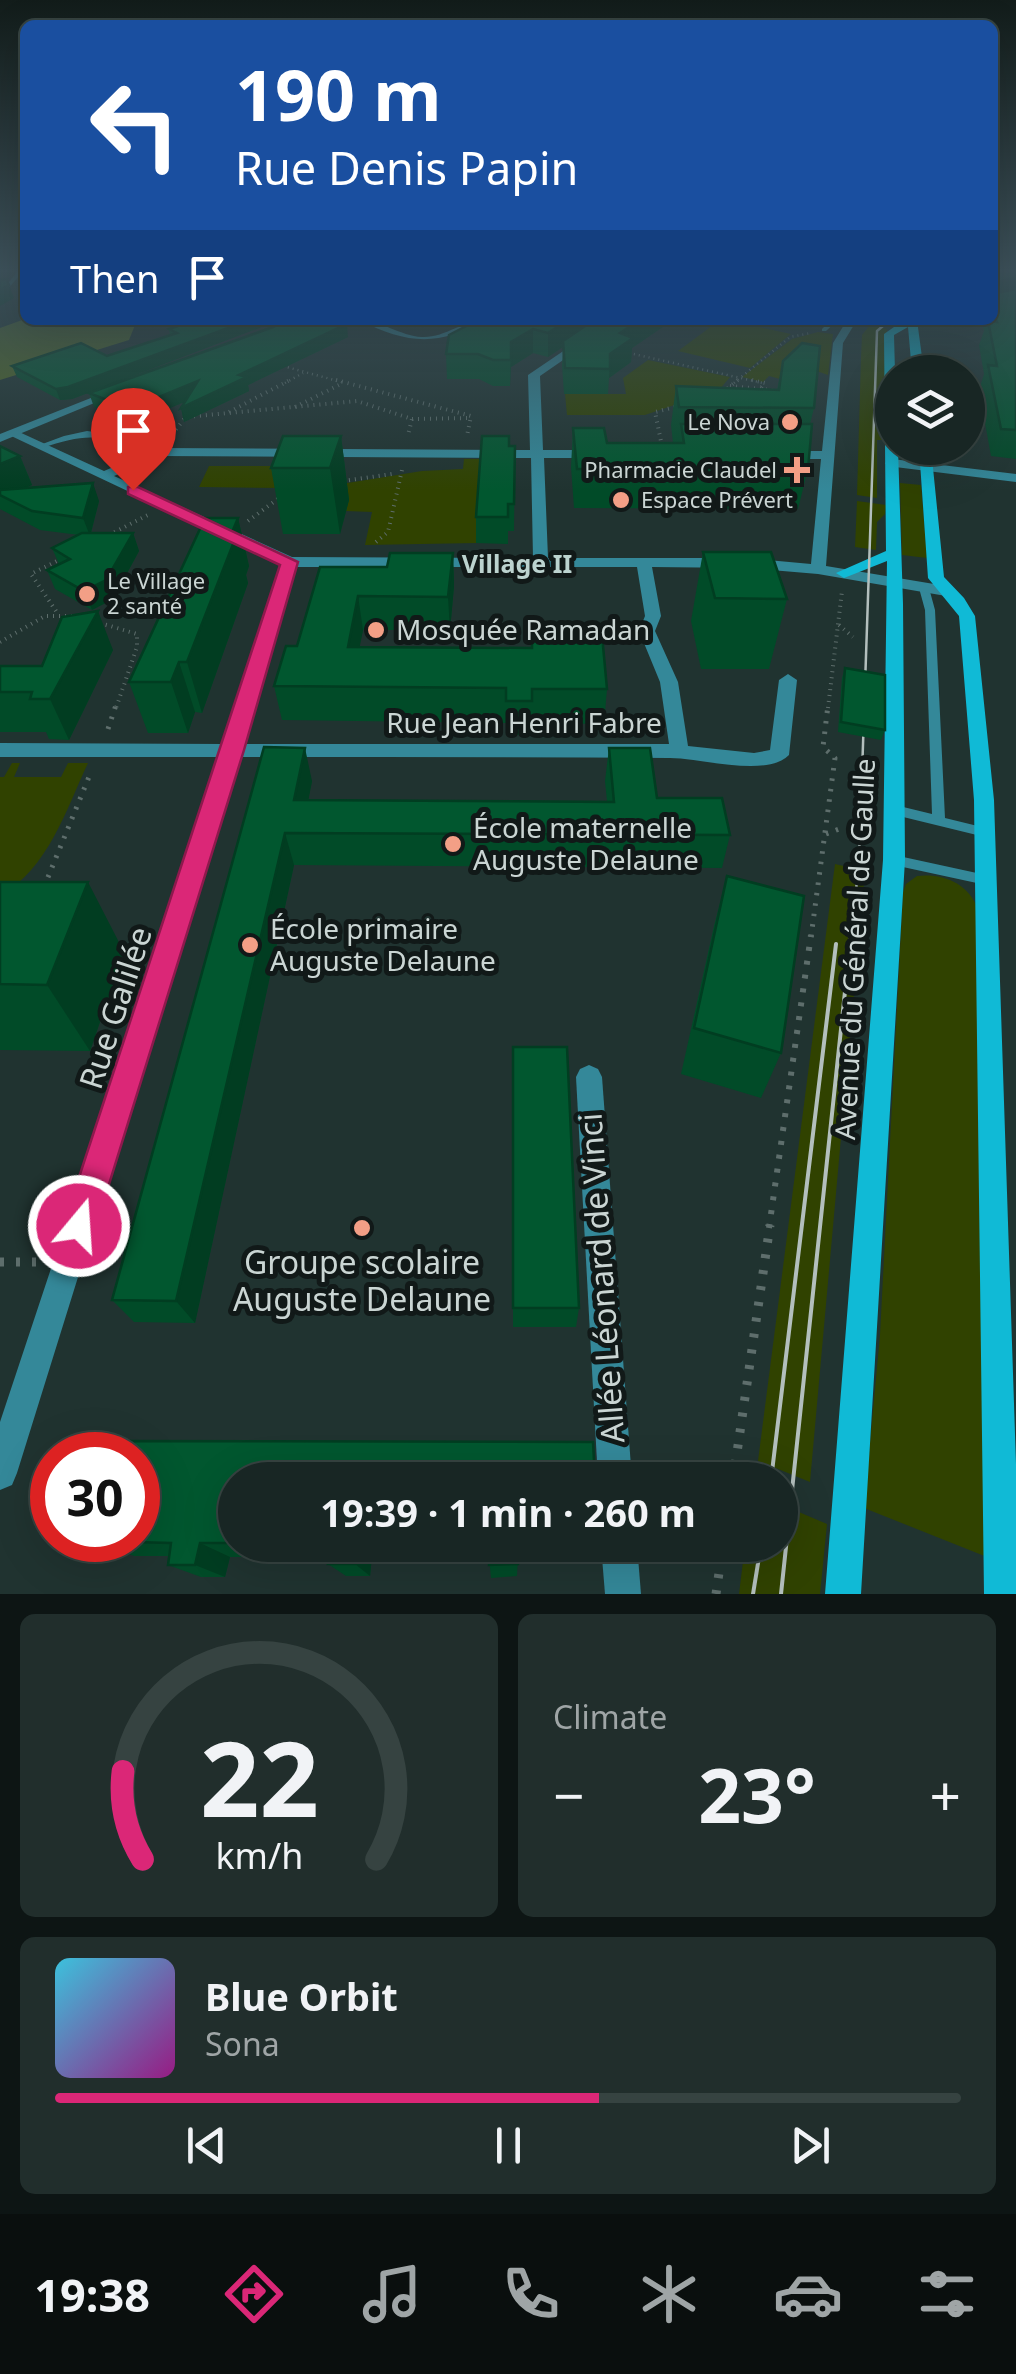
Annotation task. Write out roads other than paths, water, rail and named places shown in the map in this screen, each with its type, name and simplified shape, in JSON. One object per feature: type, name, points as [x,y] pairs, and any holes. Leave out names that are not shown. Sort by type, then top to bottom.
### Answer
[{"type":"main road","name":"Avenue du Général de Gaulle","points":[[843,1594],[894,860],[892,465]]},
{"type":"main road","points":[[926,465],[935,590],[958,601],[967,616],[985,832],[1002,1594]]},
{"type":"main road","points":[[844,578],[894,553]]},
{"type":"street","points":[[541,561],[534,376],[580,342]]},
{"type":"street","points":[[818,570],[825,455],[838,342]]},
{"type":"street","points":[[6,436],[121,389]]},
{"type":"street","points":[[6,436],[41,446],[290,562],[746,564],[818,570],[844,578],[935,590]]},
{"type":"street","points":[[103,476],[158,452],[403,458],[609,454]]},
{"type":"street","points":[[774,455],[825,455]]},
{"type":"street","points":[[900,465],[1016,478]]},
{"type":"street","name":"Rue Galilée","points":[[2,1460],[234,750],[290,562]]},
{"type":"street","name":"Rue Jean Henri Fabre","points":[[0,750],[679,752],[669,682],[647,631],[653,616],[644,562]]},
{"type":"street","points":[[679,752],[754,760],[779,754],[788,680]]},
{"type":"street","name":"Allée Léonard de Vinci","points":[[589,1077],[614,1462]]},
{"type":"street","points":[[620,1562],[622,1594]]},
{"type":"lane","points":[[41,446],[81,432],[106,432],[133,444]]},
{"type":"lane","points":[[935,590],[930,610],[939,820]]},
{"type":"lane","points":[[895,810],[985,832]]},
{"type":"lane","points":[[894,860],[986,880]]},
{"type":"tram line","points":[[851,937],[859,863],[877,342]]},
{"type":"tram line","points":[[781,1594],[851,935]]},
{"type":"tram line","points":[[773,1462],[836,944]]},
{"type":"tram line","points":[[753,1594],[758,1562]]},
{"type":"place","name":"Le Nova","points":[[790,422]]},
{"type":"place","name":"Pharmacie Claudel","points":[[797,470]]},
{"type":"place","name":"Espace Prévert","points":[[621,500]]},
{"type":"place","name":"Le Village 2 santé","points":[[87,594]]},
{"type":"place","name":"Mosquée Ramadan","points":[[376,630]]},
{"type":"place","name":"École maternelle Auguste Delaune","points":[[453,844]]},
{"type":"place","name":"École primaire Auguste Delaune","points":[[250,945]]},
{"type":"place","name":"Groupe scolaire Auguste Delaune","points":[[362,1228]]},
{"type":"district","name":"Village II","points":[[517,564]]}]
